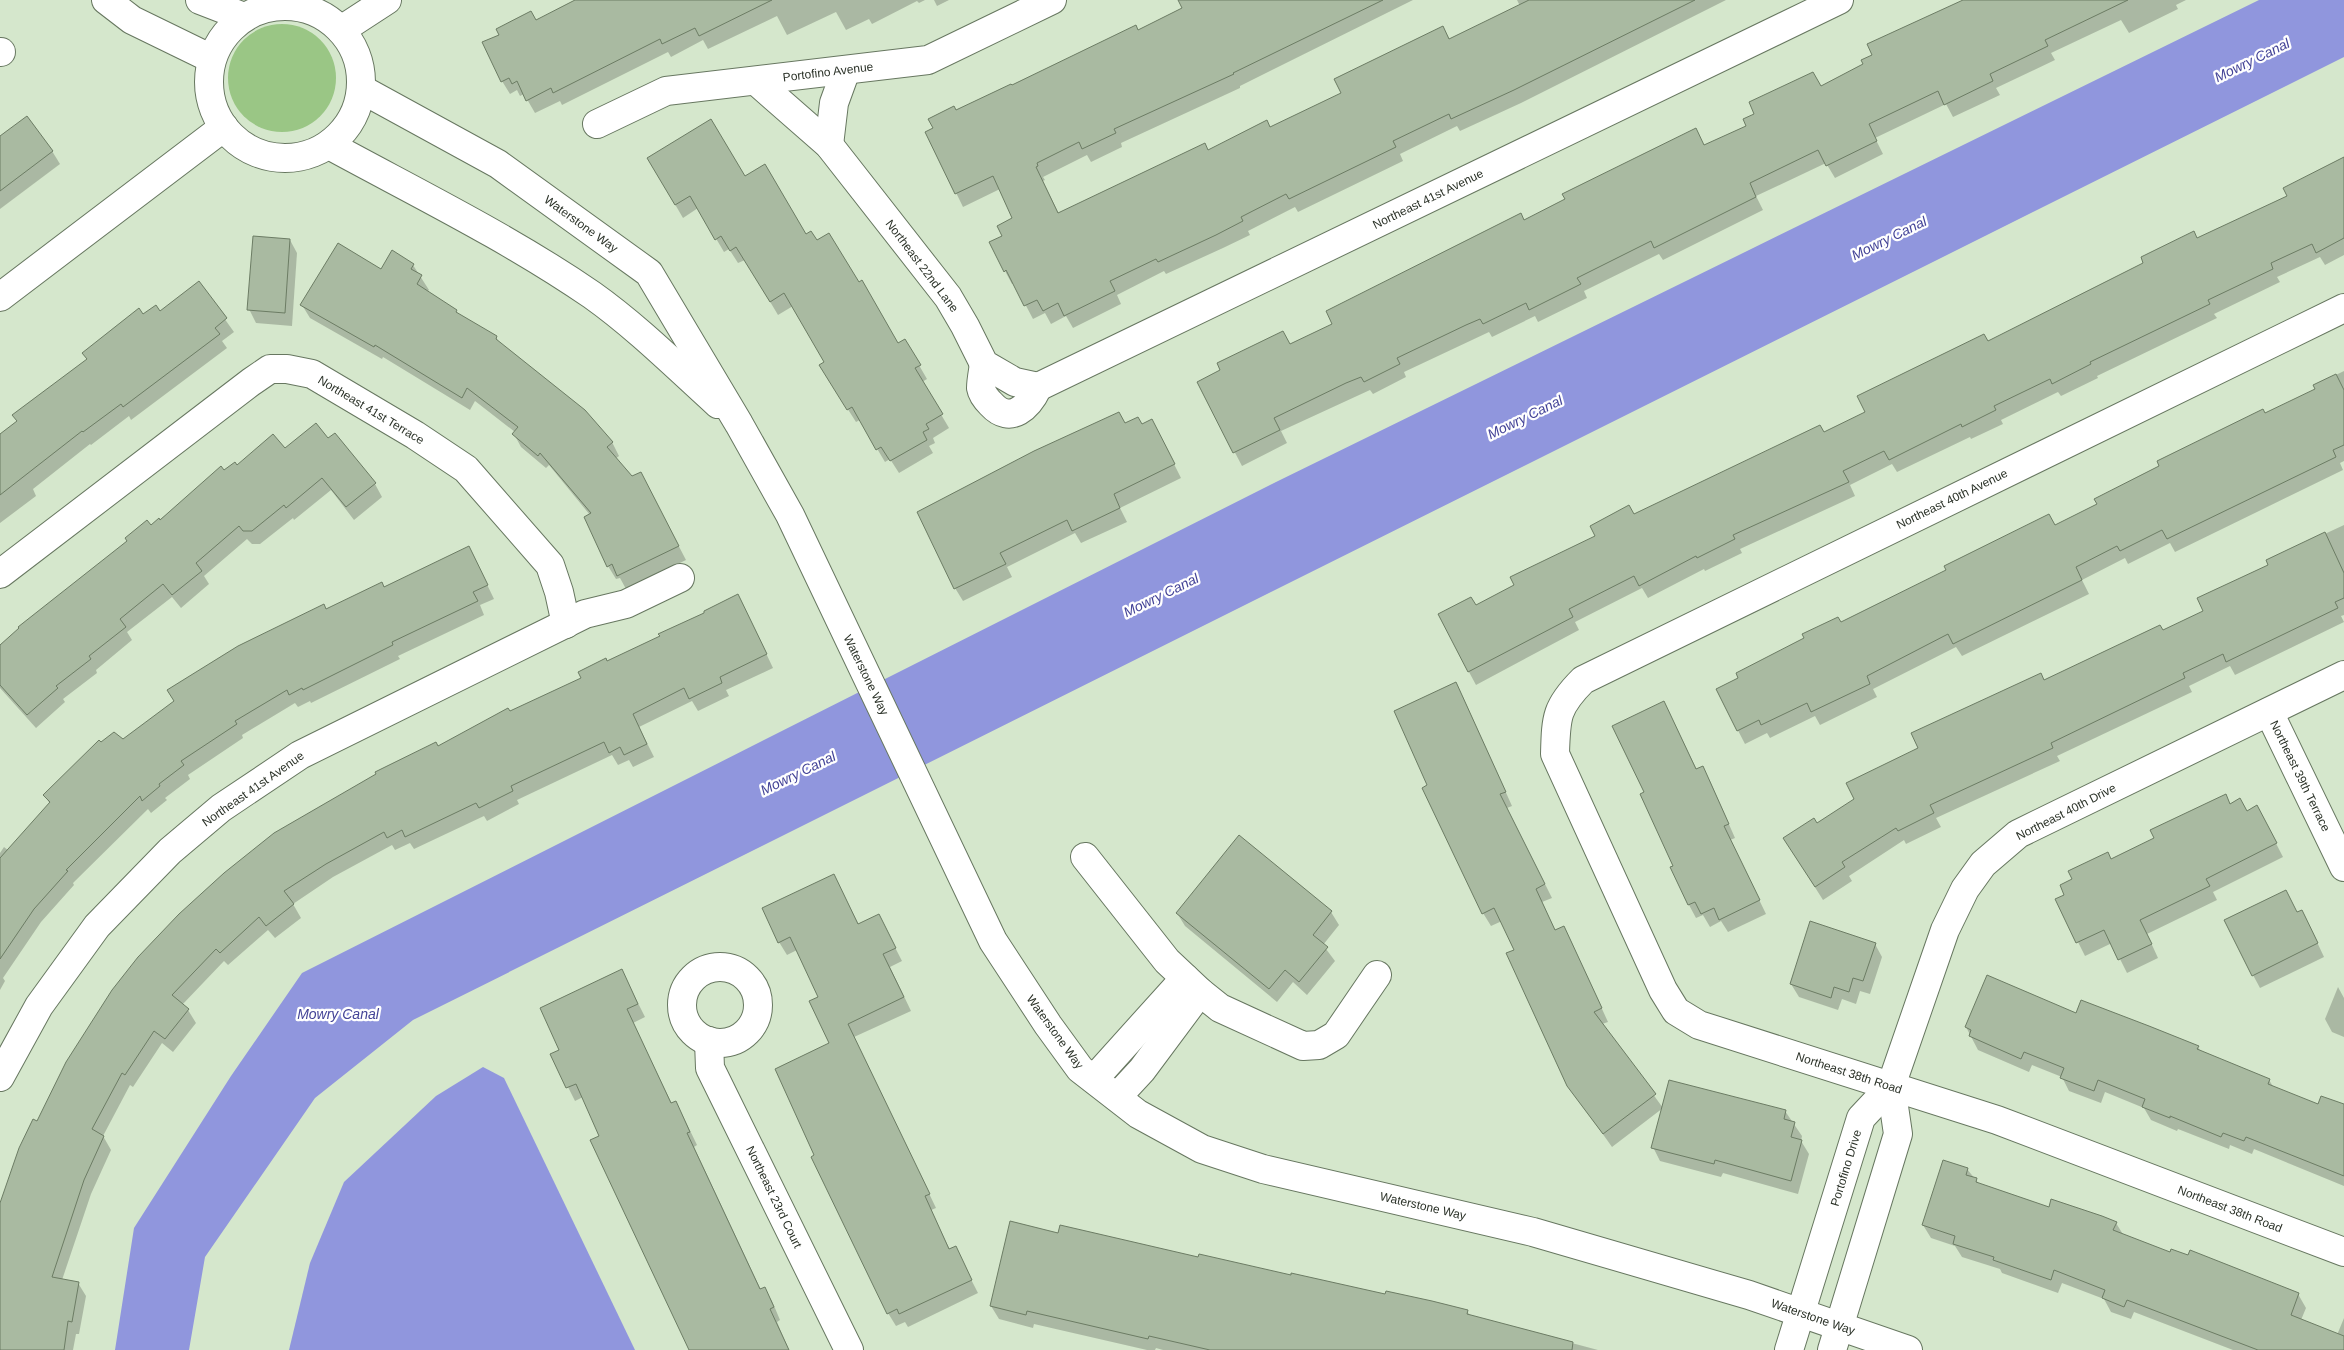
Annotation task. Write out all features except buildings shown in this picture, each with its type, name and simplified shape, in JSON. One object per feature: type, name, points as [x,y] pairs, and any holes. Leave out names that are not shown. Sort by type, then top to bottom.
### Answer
[{"type":"street","points":[[106,0],[132,20],[212,59]]},
{"type":"street","points":[[200,0],[244,17]]},
{"type":"street","points":[[341,30],[387,0]]},
{"type":"street","name":"Portofino Avenue","points":[[597,124],[666,91],[928,60],[1052,0]]},
{"type":"street","name":"Northeast 41st Avenue","points":[[1027,384],[1839,0]]},
{"type":"street","points":[[295,5],[320,14],[341,30],[351,42],[358,57],[361,89],[356,110],[345,130],[329,145],[308,155],[284,158],[262,155],[241,144],[224,127],[213,106],[209,82],[212,59],[219,42],[230,28],[244,17],[268,7],[295,5]]},
{"type":"street","points":[[830,145],[834,103],[846,70]]},
{"type":"street","name":"Northeast 22nd Lane","points":[[756,81],[830,145],[948,296],[966,326],[984,364],[1027,384]]},
{"type":"street","name":"Waterstone Way","points":[[361,89],[498,164],[649,273],[740,424],[790,516],[994,941],[1048,1025],[1080,1069],[1138,1114],[1202,1149],[1263,1169],[1533,1232],[1749,1295],[1801,1313],[1836,1338],[1908,1350]]},
{"type":"street","points":[[0,297],[224,127]]},
{"type":"street","name":"Waterstone Way","points":[[329,145],[527,254],[592,296],[638,331],[740,424]]},
{"type":"street","name":"Northeast 40th Avenue","points":[[1566,697],[1583,680],[2344,308]]},
{"type":"street","name":"Northeast 41st Terrace","points":[[0,574],[251,382],[270,369],[287,369],[312,374],[415,435],[466,469],[550,565],[559,592],[566,624]]},
{"type":"street","name":"Northeast 41st Avenue","points":[[0,1077],[39,1006],[97,926],[170,850],[221,808],[300,755],[585,614],[626,604],[680,578]]},
{"type":"street","name":"Northeast 40th Drive","points":[[1891,1086],[1945,930],[1965,889],[1983,864],[2018,834],[2344,675]]},
{"type":"street","name":"Northeast 38th Road","points":[[1566,697],[1556,721],[1555,754],[1662,990],[1676,1011],[1699,1024],[1997,1120],[2344,1252]]},
{"type":"street","name":"Northeast 39th Terrace","points":[[2269,712],[2344,867]]},
{"type":"street","points":[[1085,857],[1166,961],[1192,985],[1220,1008],[1303,1046],[1319,1045],[1336,1035],[1377,975]]},
{"type":"street","points":[[1094,1080],[1192,985]]},
{"type":"street","points":[[1117,1098],[1142,1070],[1192,985]]},
{"type":"street","name":"Northeast 23rd Court","points":[[709,1041],[710,1068],[849,1350]]},
{"type":"street","points":[[1836,1338],[1898,1134],[1891,1086]]},
{"type":"street","name":"Portofino Drive","points":[[1789,1350],[1861,1118],[1891,1086]]},
{"type":"green space","points":[[282,24],[303,28],[320,40],[332,57],[336,78],[332,99],[320,116],[303,128],[282,132],[261,128],[244,116],[232,99],[228,78],[232,57],[244,40],[261,28]]},
{"type":"water","name":"Mowry Canal","points":[[2259,0],[2344,0],[2344,57],[413,1020],[315,1098],[205,1257],[189,1350],[115,1350],[134,1228],[231,1076],[302,973],[1276,482]]},
{"type":"water","points":[[483,1067],[504,1078],[635,1350],[289,1350],[310,1263],[344,1182],[436,1096]]}]
